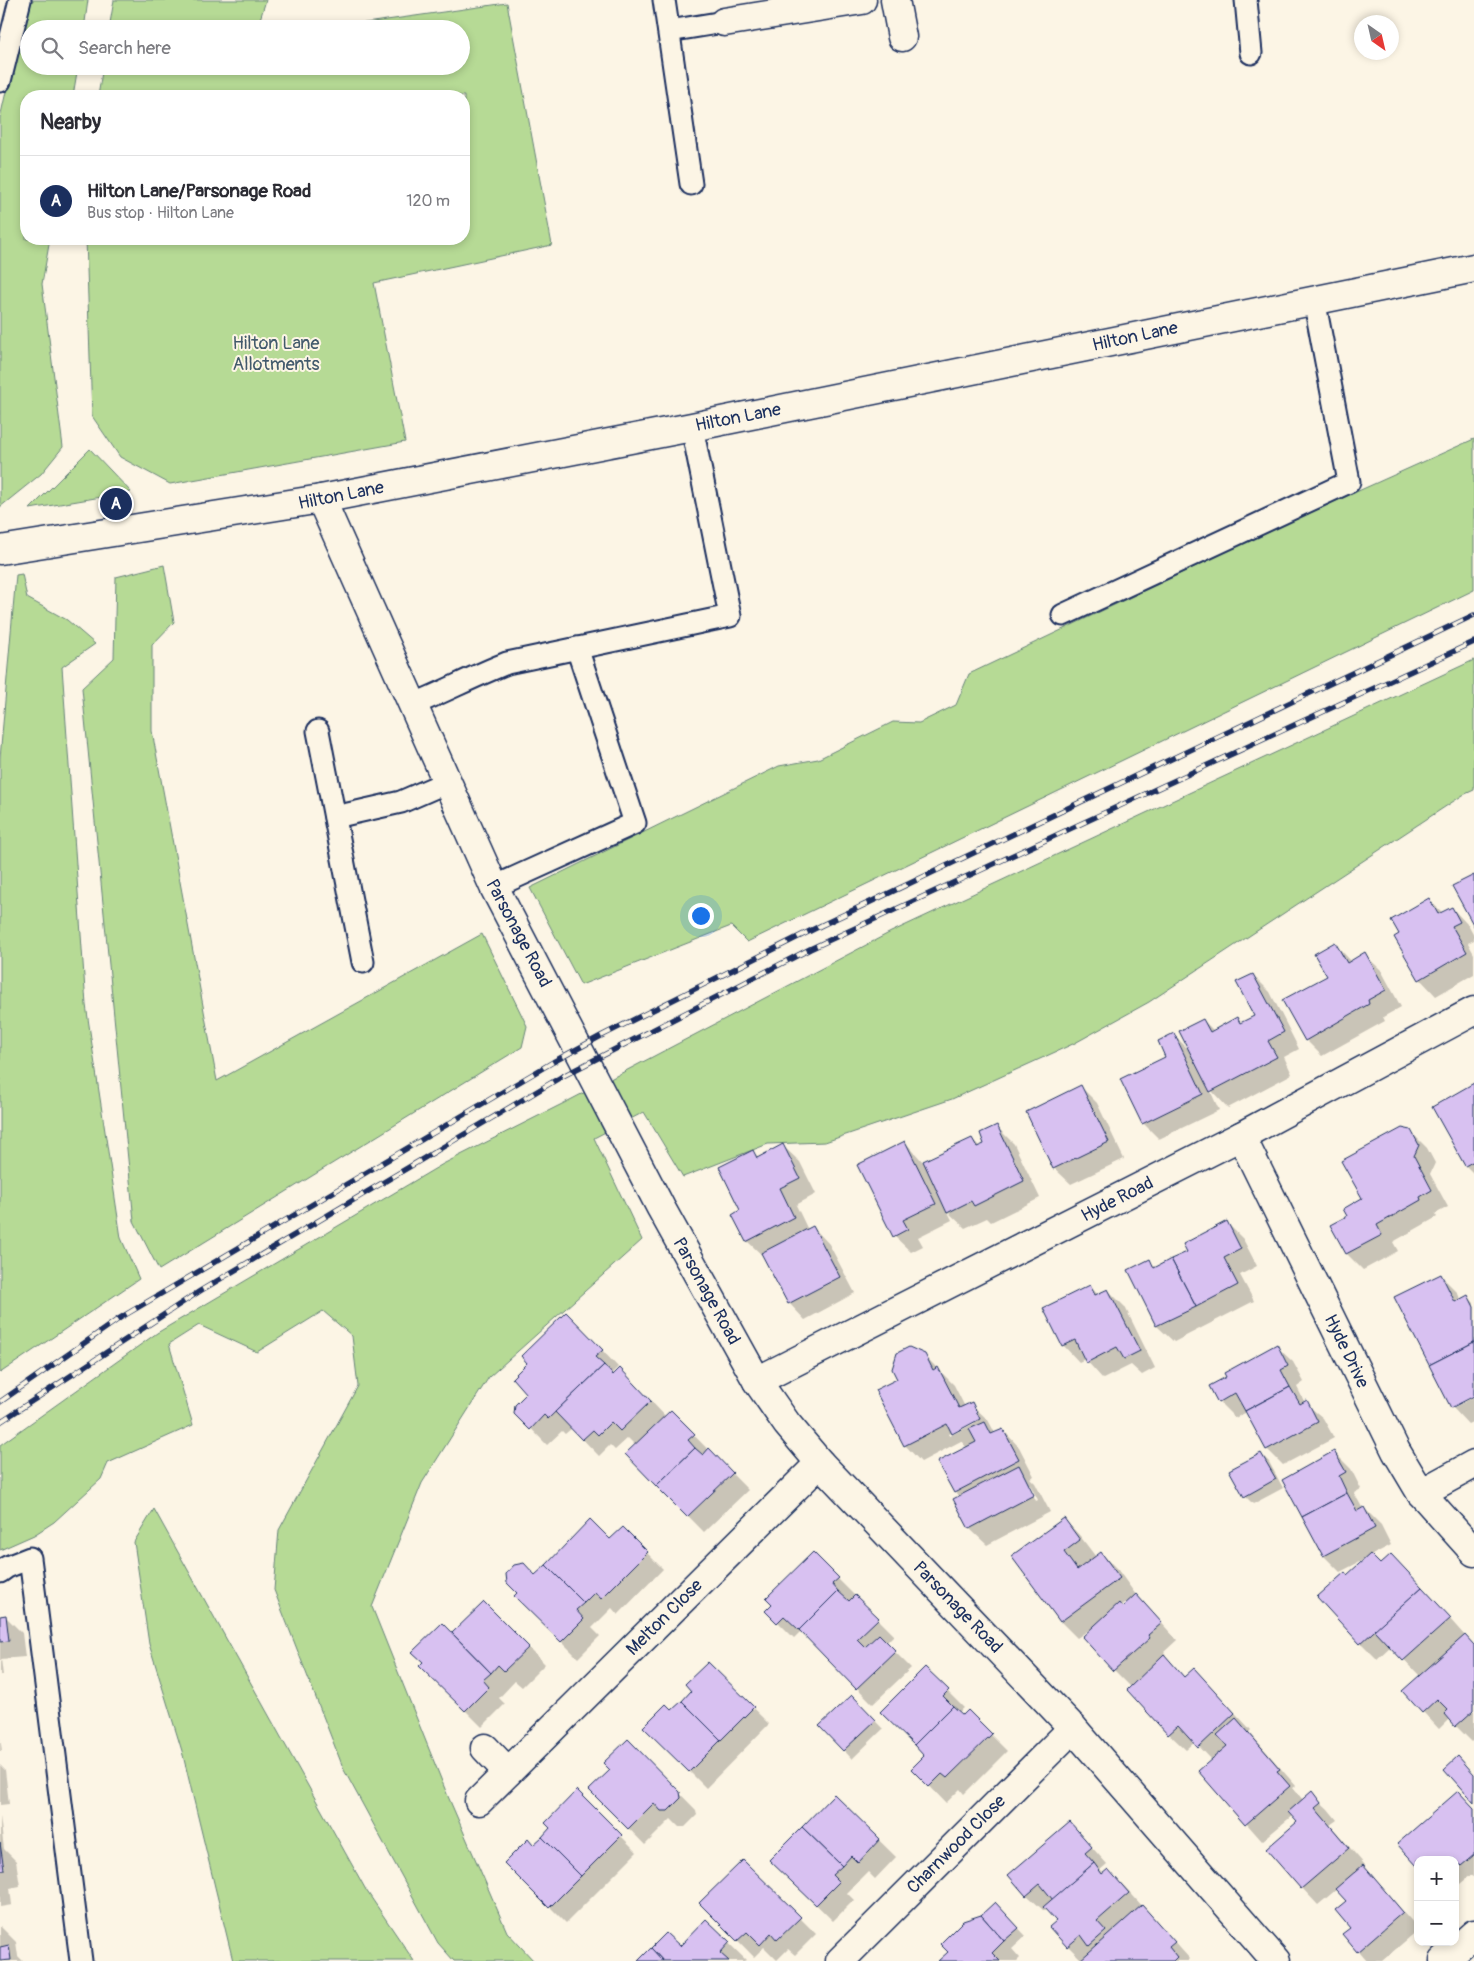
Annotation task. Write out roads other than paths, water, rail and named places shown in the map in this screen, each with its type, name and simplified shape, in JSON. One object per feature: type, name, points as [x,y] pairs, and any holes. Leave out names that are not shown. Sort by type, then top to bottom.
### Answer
[{"type":"street","points":[[724,22],[862,0]]},
{"type":"street","points":[[896,0],[902,36]]},
{"type":"street","name":"Hilton Lane","points":[[0,550],[321,500],[1474,268]]},
{"type":"street","name":"Parsonage Road","points":[[321,500],[494,887],[661,1208],[757,1381],[787,1424],[820,1463],[1073,1728],[1276,1961]]},
{"type":"street","name":"Hyde Road","points":[[757,1381],[1241,1136],[1474,1011]]},
{"type":"street","name":"Hyde Drive","points":[[1241,1136],[1396,1450],[1421,1493],[1474,1552]]},
{"type":"street","name":"Melton Close","points":[[479,1800],[820,1463]]},
{"type":"street","points":[[1421,1493],[1474,1464]]},
{"type":"street","name":"Charnwood Close","points":[[840,1961],[1073,1728]]},
{"type":"street","points":[[486,1748],[508,1772]]},
{"type":"street","points":[[1444,1961],[1474,1934]]},
{"type":"lane","points":[[0,81],[20,0]]},
{"type":"lane","points":[[664,0],[691,184]]},
{"type":"lane","points":[[1246,0],[1251,53]]},
{"type":"lane","points":[[669,31],[724,22]]},
{"type":"lane","points":[[1063,615],[1349,482],[1314,299]]},
{"type":"lane","points":[[412,705],[448,691],[506,663],[730,616],[692,426]]},
{"type":"lane","points":[[494,887],[635,823],[577,648]]},
{"type":"lane","points":[[318,731],[363,962]]},
{"type":"lane","points":[[334,817],[401,802],[447,782]]},
{"type":"lane","points":[[0,1572],[7,1567],[30,1558],[80,1961]]},
{"type":"railway","points":[[0,1402],[120,1318],[553,1062],[601,1036],[822,925],[1474,615]]},
{"type":"railway","points":[[0,1422],[200,1291],[561,1077],[810,949],[1474,642]]},
{"type":"place","name":"Hilton Lane/Parsonage Road","points":[[116,504]]},
{"type":"park label","name":"Hilton Lane Allotments","points":[[276,353]]}]
